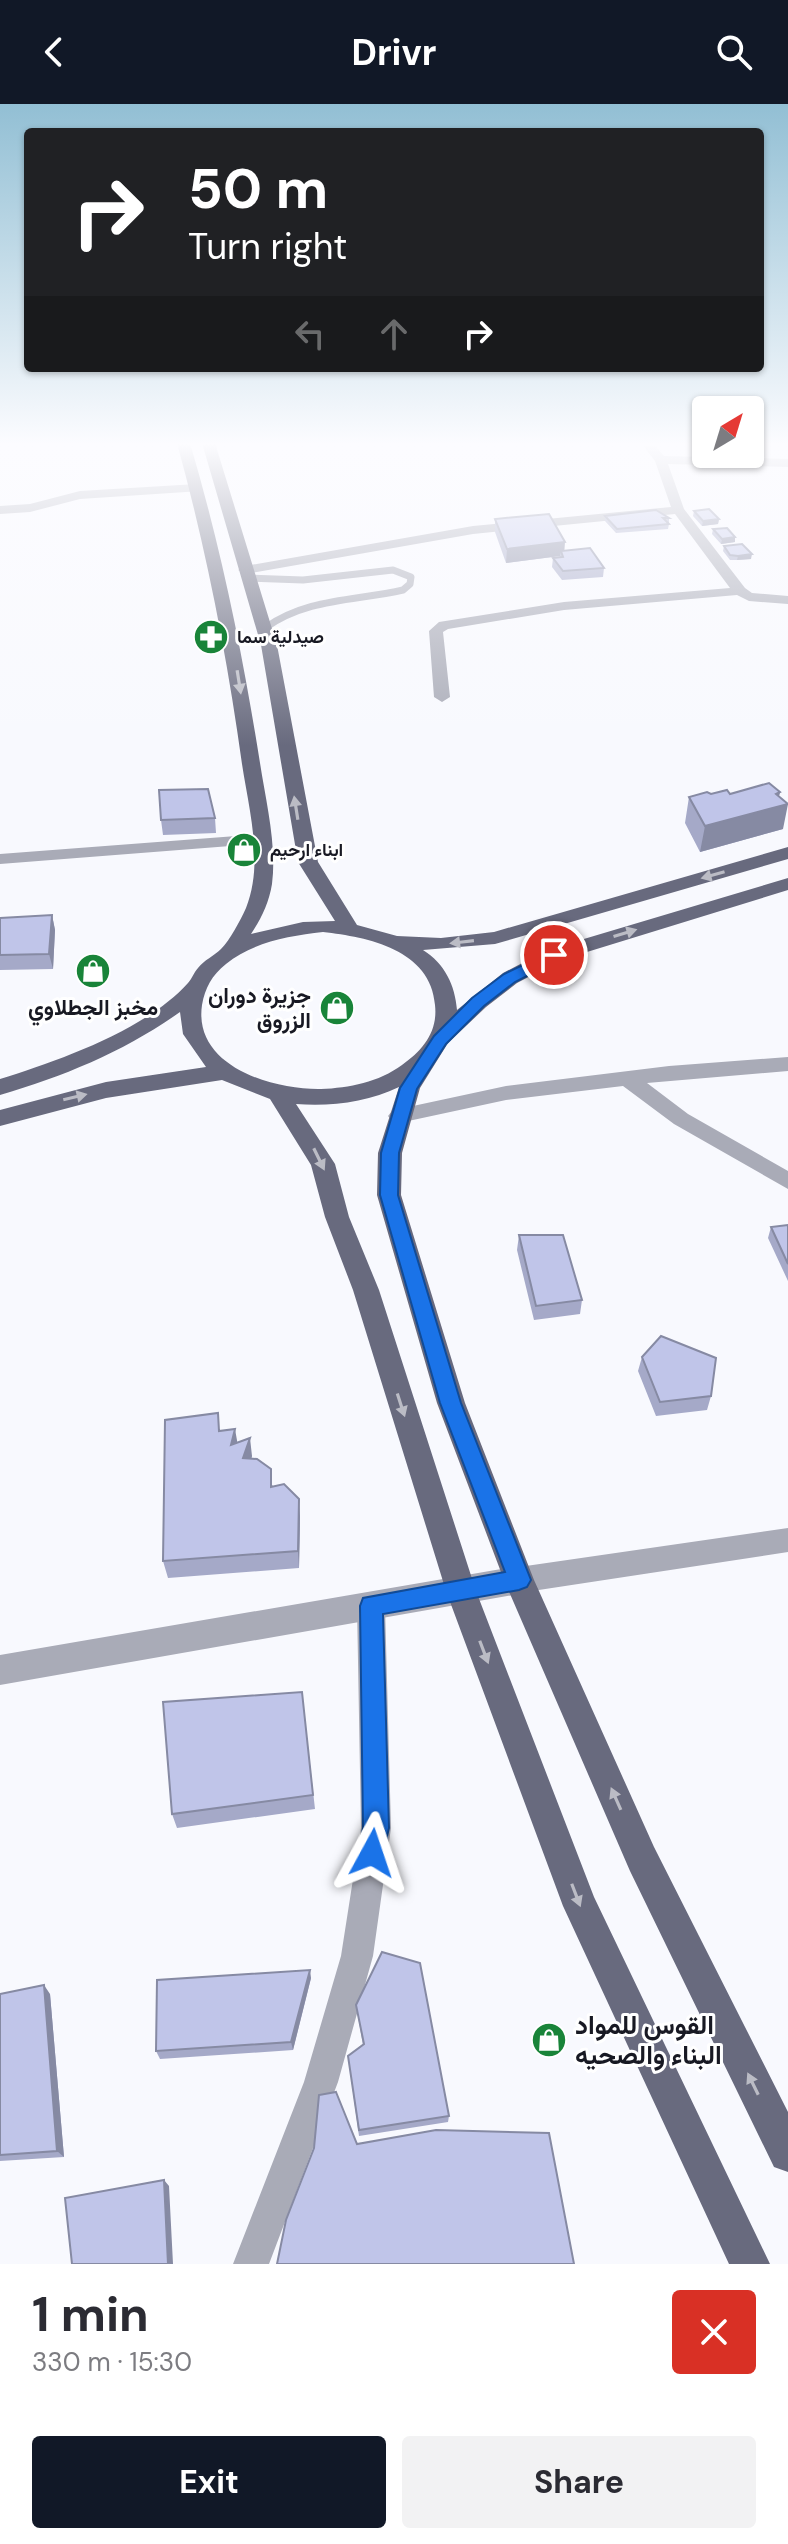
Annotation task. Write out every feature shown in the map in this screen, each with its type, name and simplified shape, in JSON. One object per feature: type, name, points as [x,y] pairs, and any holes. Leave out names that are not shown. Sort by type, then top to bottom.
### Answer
[{"type":"main road","points":[[0,1087],[90,1057],[137,1034],[172,1009],[227,954],[249,925],[261,898],[265,869],[262,839],[233,646],[210,544]]},
{"type":"main road","points":[[238,544],[265,628],[308,862],[320,888],[342,914],[349,928]]},
{"type":"main road","points":[[396,942],[441,944],[495,938],[788,853]]},
{"type":"main road","points":[[198,985],[190,1015],[193,1031],[200,1046],[225,1072],[278,1093],[320,1097],[361,1092],[398,1078],[478,1002],[510,978],[554,955],[788,884]]},
{"type":"main road","points":[[227,954],[271,934],[323,926],[349,928],[396,942],[417,954],[432,968],[443,985],[448,1003],[447,1021],[409,1088],[399,1116],[390,1153],[389,1195],[451,1403],[519,1580],[642,1859],[788,2153]]},
{"type":"main road","points":[[0,1118],[106,1090],[225,1072]]},
{"type":"main road","points":[[278,1093],[323,1164],[337,1217],[366,1290],[461,1591],[580,1906],[750,2264]]},
{"type":"street","points":[[247,574],[402,544]]},
{"type":"street","points":[[704,544],[740,591],[749,597],[788,600]]},
{"type":"street","points":[[442,697],[438,627],[564,606],[740,591]]},
{"type":"street","points":[[0,859],[262,839]]},
{"type":"street","points":[[399,1116],[506,1093],[627,1078],[788,1064]]},
{"type":"street","points":[[627,1078],[681,1119],[788,1181]]},
{"type":"street","points":[[0,1670],[519,1580],[788,1540]]},
{"type":"street","points":[[251,2264],[321,2082],[357,1956],[376,1828],[371,1606]]},
{"type":"lane","points":[[247,574],[303,580],[393,570],[411,577],[410,584],[391,593],[342,598],[289,611],[265,628]]},
{"type":"lane","points":[[329,577],[342,598]]},
{"type":"building","points":[[505,544],[550,544],[507,549]]},
{"type":"building","points":[[742,544],[752,554],[730,555],[724,546]]},
{"type":"building","points":[[590,548],[604,568],[563,571],[553,558],[563,557],[561,551]]},
{"type":"building","points":[[769,783],[788,804],[705,826],[689,797],[727,790],[730,794]]},
{"type":"building","points":[[208,789],[215,818],[161,820],[159,790]]},
{"type":"building","points":[[52,915],[49,954],[0,955],[0,918]]},
{"type":"building","points":[[788,1225],[788,1264],[771,1227]]},
{"type":"building","points":[[519,1235],[563,1235],[582,1300],[536,1306]]},
{"type":"building","points":[[661,1336],[716,1358],[711,1396],[660,1402],[642,1357]]},
{"type":"building","points":[[218,1413],[219,1431],[235,1429],[231,1445],[250,1438],[243,1458],[257,1459],[271,1469],[271,1487],[284,1484],[299,1499],[298,1551],[163,1561],[165,1420]]},
{"type":"building","points":[[302,1692],[313,1795],[172,1814],[163,1702]]},
{"type":"building","points":[[382,1952],[420,1963],[449,2116],[359,2130],[348,2056],[364,2044],[356,2005]]},
{"type":"building","points":[[310,1970],[291,2042],[156,2051],[157,1980]]},
{"type":"building","points":[[44,1985],[57,2151],[0,2155],[0,1994]]},
{"type":"building","points":[[336,2092],[357,2144],[436,2130],[549,2133],[574,2264],[277,2264],[286,2220],[314,2148],[319,2095]]},
{"type":"building","points":[[164,2180],[168,2264],[72,2264],[65,2198]]},
{"type":"place","name":"صيدلية سما","points":[[211,637]]},
{"type":"place","name":"ابناء ارحيم","points":[[244,850]]},
{"type":"place","name":"مخبز الجطلاوي","points":[[93,971]]},
{"type":"place","name":"جزيرة دوران الزروق","points":[[337,1008]]},
{"type":"place","name":"القوس للمواد البناء والصحيه","points":[[549,2040]]},
{"type":"route","points":[[372,1853],[376,1828],[371,1606],[519,1580],[451,1403],[389,1195],[390,1153],[409,1088],[440,1040],[478,1002],[510,978],[554,955]]}]
